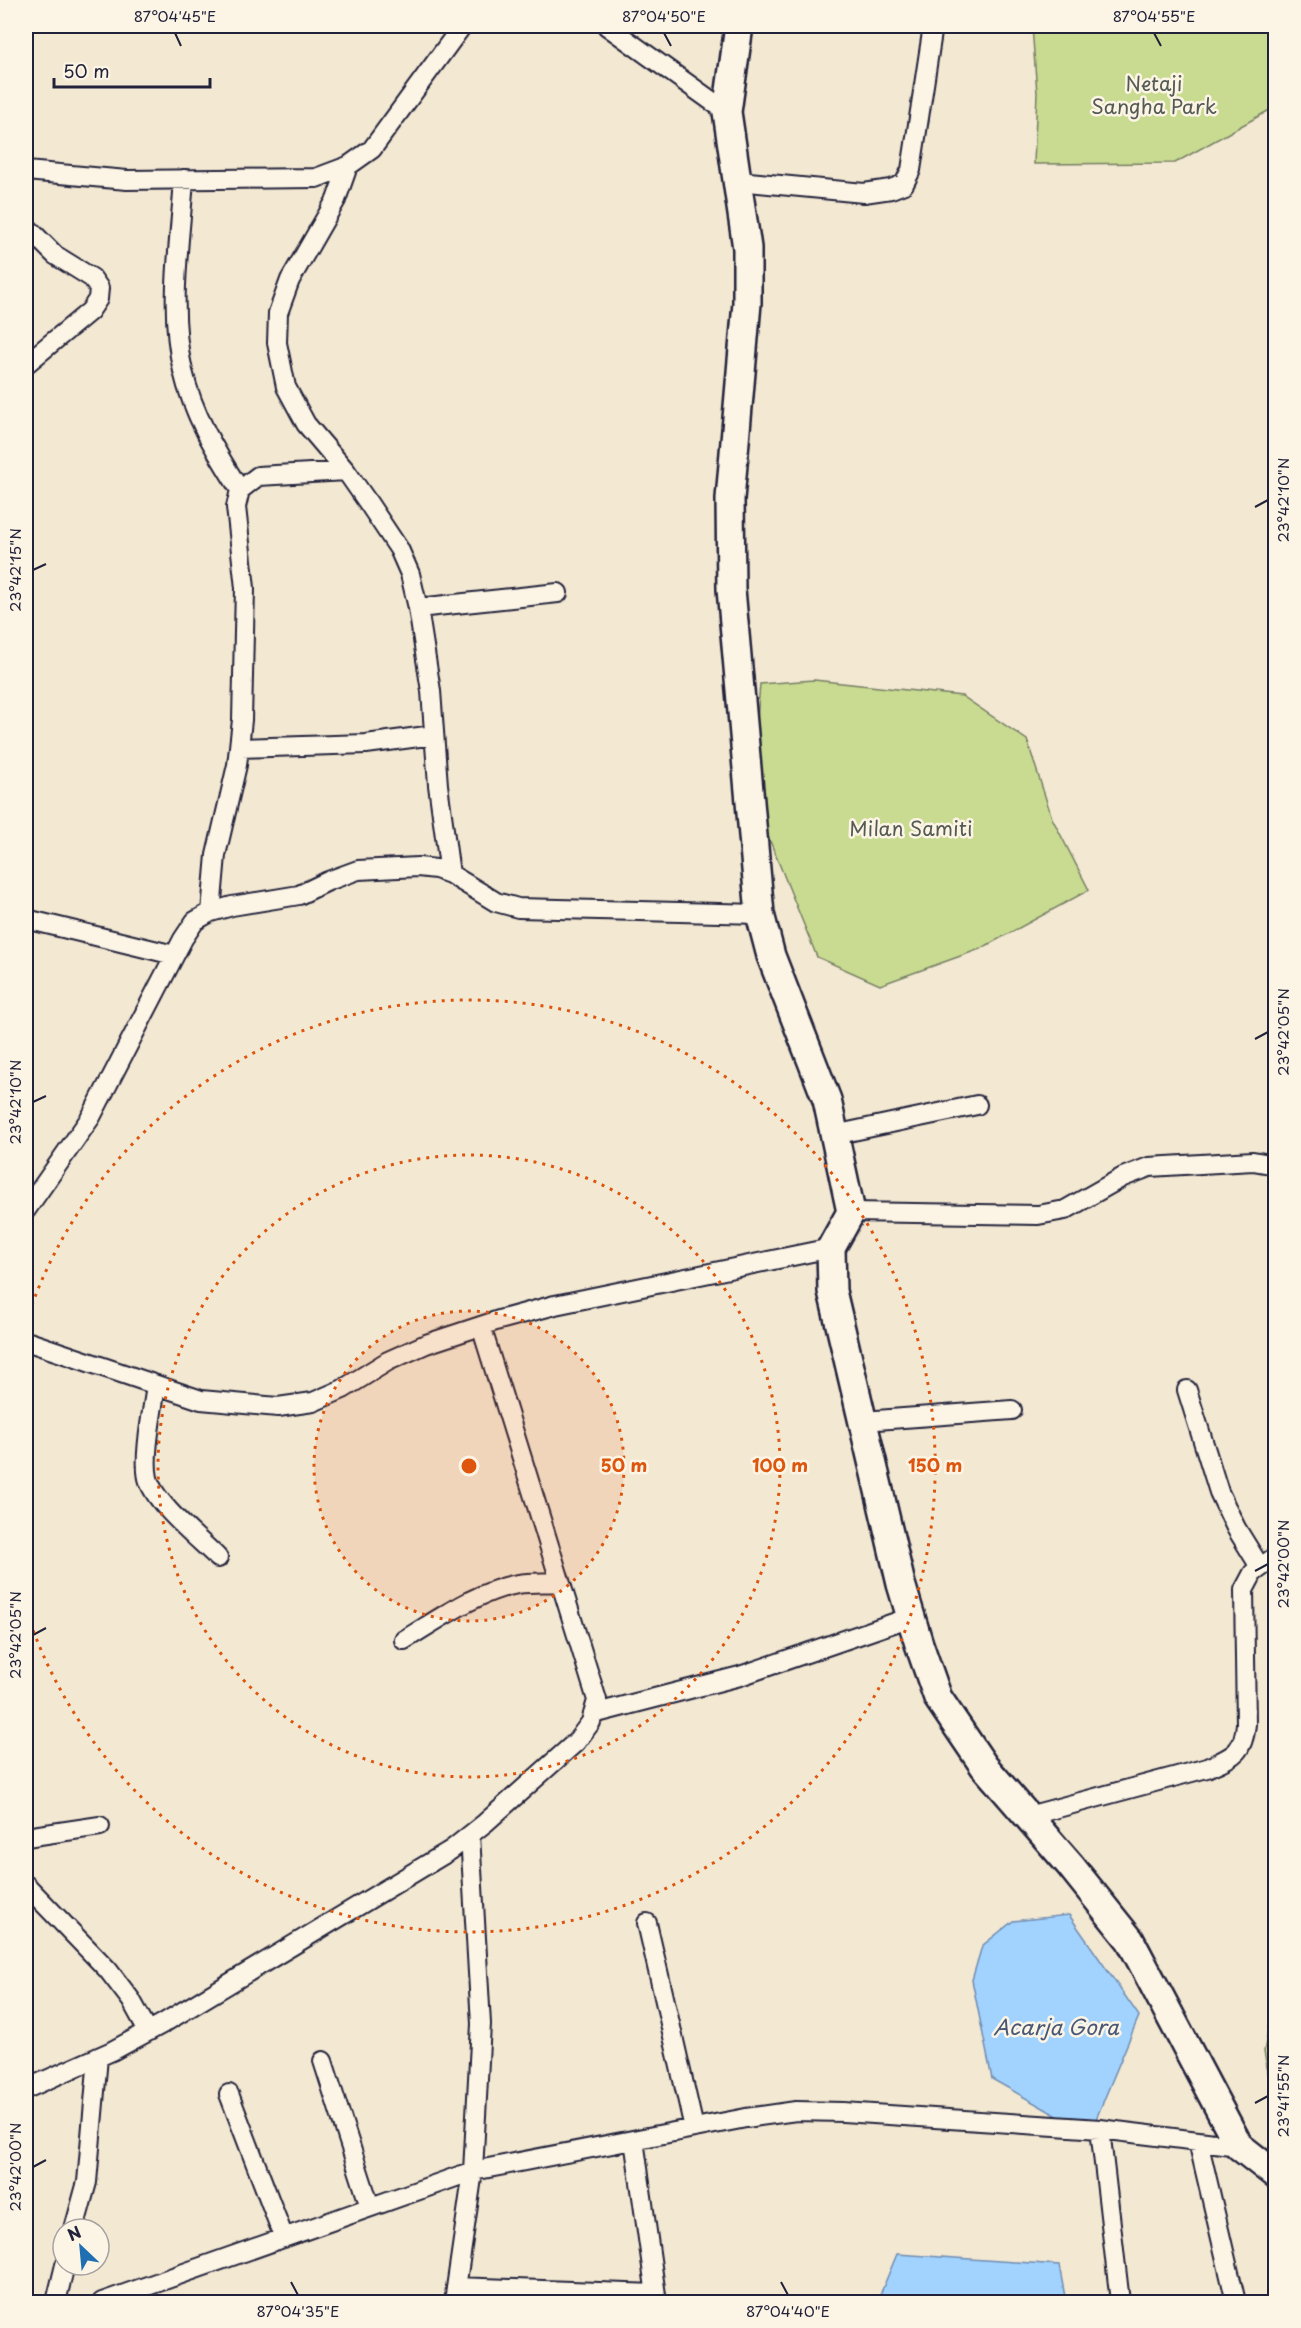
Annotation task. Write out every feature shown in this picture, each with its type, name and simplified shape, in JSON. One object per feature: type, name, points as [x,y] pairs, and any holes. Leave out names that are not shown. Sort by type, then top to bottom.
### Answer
[{"type":"street","points":[[26,171],[127,180],[316,178],[348,166],[372,149],[462,26]]},
{"type":"street","points":[[607,26],[727,112]]},
{"type":"street","points":[[739,26],[727,112],[747,248],[747,303],[730,499],[731,589],[760,914],[771,956],[827,1100],[851,1212],[831,1248],[832,1291],[862,1421],[911,1617],[938,1698],[984,1766],[1130,1940],[1239,2146],[1275,2175]]},
{"type":"street","points":[[738,181],[864,193],[891,189],[904,184],[911,170],[933,26]]},
{"type":"street","points":[[348,166],[336,200],[290,280],[278,313],[277,343],[286,387],[306,424],[346,471],[399,549],[410,574],[418,608],[431,691],[450,874]]},
{"type":"street","points":[[184,179],[176,293],[177,333],[183,371],[199,420],[240,490]]},
{"type":"street","points":[[26,226],[55,255],[92,278],[99,288],[98,299],[90,311],[26,364]]},
{"type":"street","points":[[211,912],[216,855],[239,748],[245,588],[236,507],[240,490],[258,476],[346,471]]},
{"type":"street","points":[[418,608],[558,593]]},
{"type":"street","points":[[239,748],[366,744],[434,735]]},
{"type":"street","points":[[26,1210],[91,1117],[174,955],[195,921],[211,912],[232,906],[299,895],[328,880],[358,870],[418,867],[436,869],[450,874],[496,902],[518,908],[760,914]]},
{"type":"street","points":[[26,919],[174,955]]},
{"type":"street","points":[[834,1135],[977,1106]]},
{"type":"street","points":[[851,1212],[1038,1215],[1065,1210],[1123,1177],[1149,1167],[1253,1161],[1275,1165]]},
{"type":"street","points":[[26,1341],[201,1400],[278,1407],[313,1402],[343,1389],[397,1356],[481,1326],[555,1305],[831,1248]]},
{"type":"street","points":[[26,2089],[98,2057],[148,2031],[451,1850],[576,1742],[591,1722],[597,1700],[481,1326]]},
{"type":"street","points":[[156,1385],[147,1456],[148,1478],[156,1497],[218,1558]]},
{"type":"street","points":[[1187,1390],[1220,1492],[1236,1528],[1260,1567]]},
{"type":"street","points":[[862,1421],[1012,1410]]},
{"type":"street","points":[[1028,1816],[1207,1768],[1235,1755],[1245,1742],[1246,1724],[1244,1590],[1253,1573],[1275,1556]]},
{"type":"street","points":[[404,1640],[468,1602],[489,1593],[516,1584],[560,1582]]},
{"type":"street","points":[[593,1714],[740,1676],[911,1617]]},
{"type":"street","points":[[26,1837],[100,1826]]},
{"type":"street","points":[[470,1835],[481,2024],[473,2171],[455,2295],[656,2298],[634,2140]]},
{"type":"street","points":[[26,1885],[108,1970],[131,2000],[148,2031]]},
{"type":"street","points":[[648,1923],[694,2128]]},
{"type":"street","points":[[77,2217],[87,2182],[98,2057]]},
{"type":"street","points":[[323,2061],[370,2207]]},
{"type":"street","points":[[229,2094],[284,2238]]},
{"type":"street","points":[[102,2302],[473,2171],[694,2128],[796,2111],[1100,2129],[1239,2146]]},
{"type":"street","points":[[1100,2129],[1120,2302]]},
{"type":"street","points":[[1198,2141],[1236,2302]]},
{"type":"street","points":[[56,2302],[62,2277]]},
{"type":"green space","name":"Netaji Sangha Park","points":[[1032,26],[1275,26],[1275,107],[1175,163],[1034,164],[1037,93]]},
{"type":"green space","name":"Milan Samiti","points":[[814,680],[962,696],[1027,740],[1052,818],[1089,890],[980,949],[880,985],[817,957],[751,794],[760,684]]},
{"type":"green space","points":[[1270,2018],[1275,2018],[1275,2088],[1271,2087],[1264,2052]]},
{"type":"water","name":"Acarja Gora","points":[[1069,1915],[1139,2016],[1096,2119],[1061,2118],[992,2079],[972,1980],[982,1946],[1013,1921]]},
{"type":"water","points":[[897,2254],[1059,2265],[1066,2302],[877,2302]]}]
